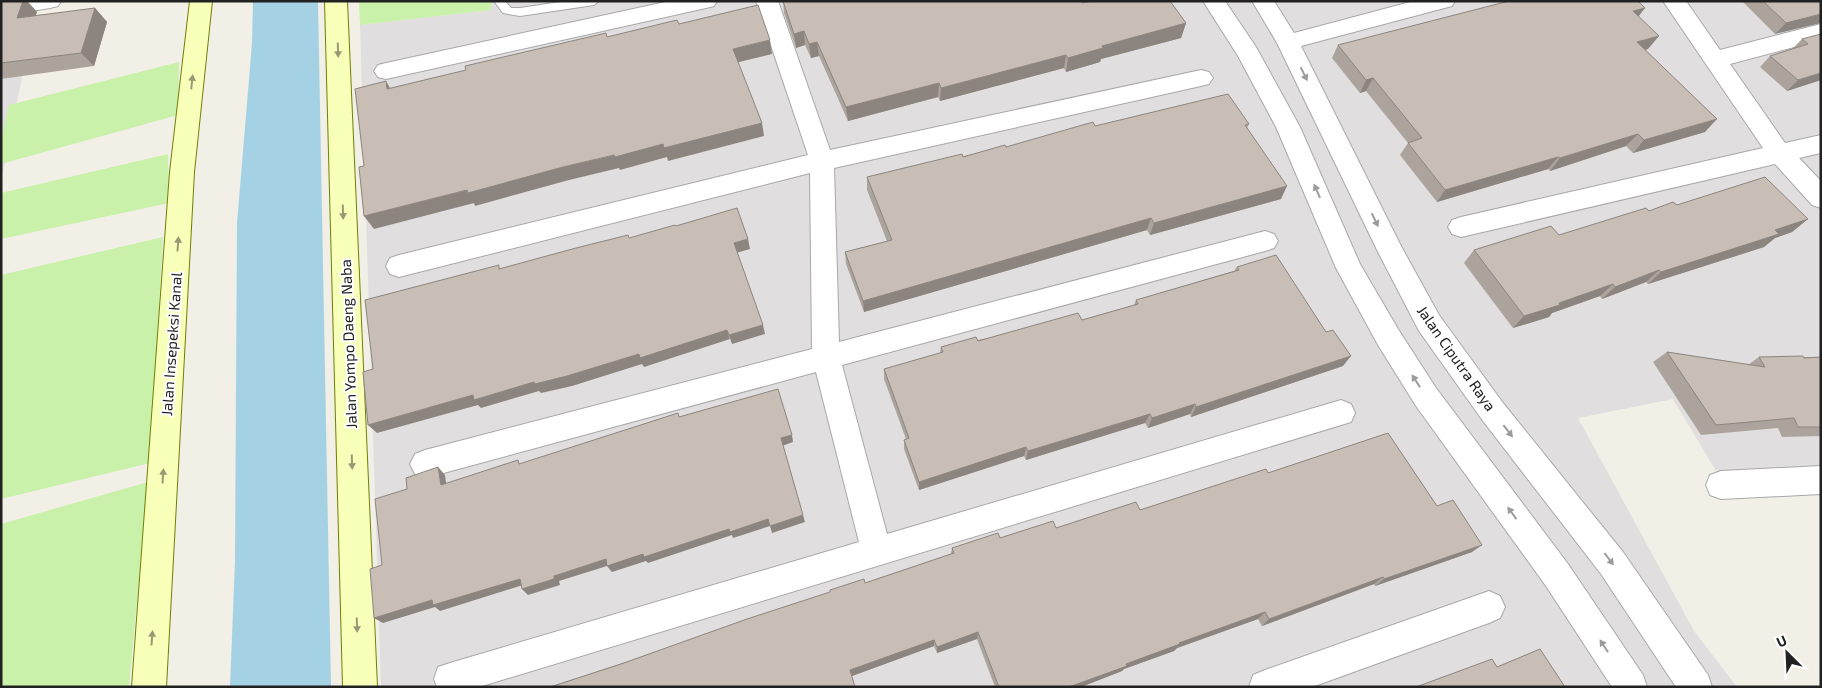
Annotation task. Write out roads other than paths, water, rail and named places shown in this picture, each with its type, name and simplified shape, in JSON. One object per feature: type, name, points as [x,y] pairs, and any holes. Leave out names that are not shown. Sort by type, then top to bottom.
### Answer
[{"type":"street","points":[[1,8],[50,1]]},
{"type":"street","name":"Jalan Insepeksi Kanal","points":[[149,687],[182,172],[201,1]]},
{"type":"street","name":"Jalan Yompo Daeng Naba","points":[[336,1],[360,687]]},
{"type":"street","points":[[386,71],[706,1]]},
{"type":"street","points":[[767,1],[822,161],[826,358],[876,550]]},
{"type":"street","points":[[1214,1],[1248,53],[1288,127],[1349,268],[1388,337],[1426,397],[1557,575],[1631,687]]},
{"type":"street","name":"Jalan Ciputra Raya","points":[[1263,1],[1288,42],[1391,252],[1429,324],[1493,412],[1612,563],[1696,687]]},
{"type":"street","points":[[1288,42],[1444,1]]},
{"type":"street","points":[[1674,1],[1780,154],[1821,198]]},
{"type":"street","points":[[1714,60],[1821,32]]},
{"type":"street","points":[[399,266],[822,161],[1201,78]]},
{"type":"street","points":[[1461,227],[1780,154],[1817,149]]},
{"type":"street","points":[[424,464],[1265,241]]},
{"type":"street","points":[[1388,337],[1429,324]]},
{"type":"street","points":[[450,679],[1341,412]]},
{"type":"street","points":[[1721,485],[1821,480]]},
{"type":"street","points":[[1265,687],[1489,607]]},
{"type":"lane","points":[[499,1],[505,10],[510,12],[594,1]]},
{"type":"water","points":[[253,1],[318,1],[331,687],[230,687],[235,560],[237,223],[252,43]]}]
